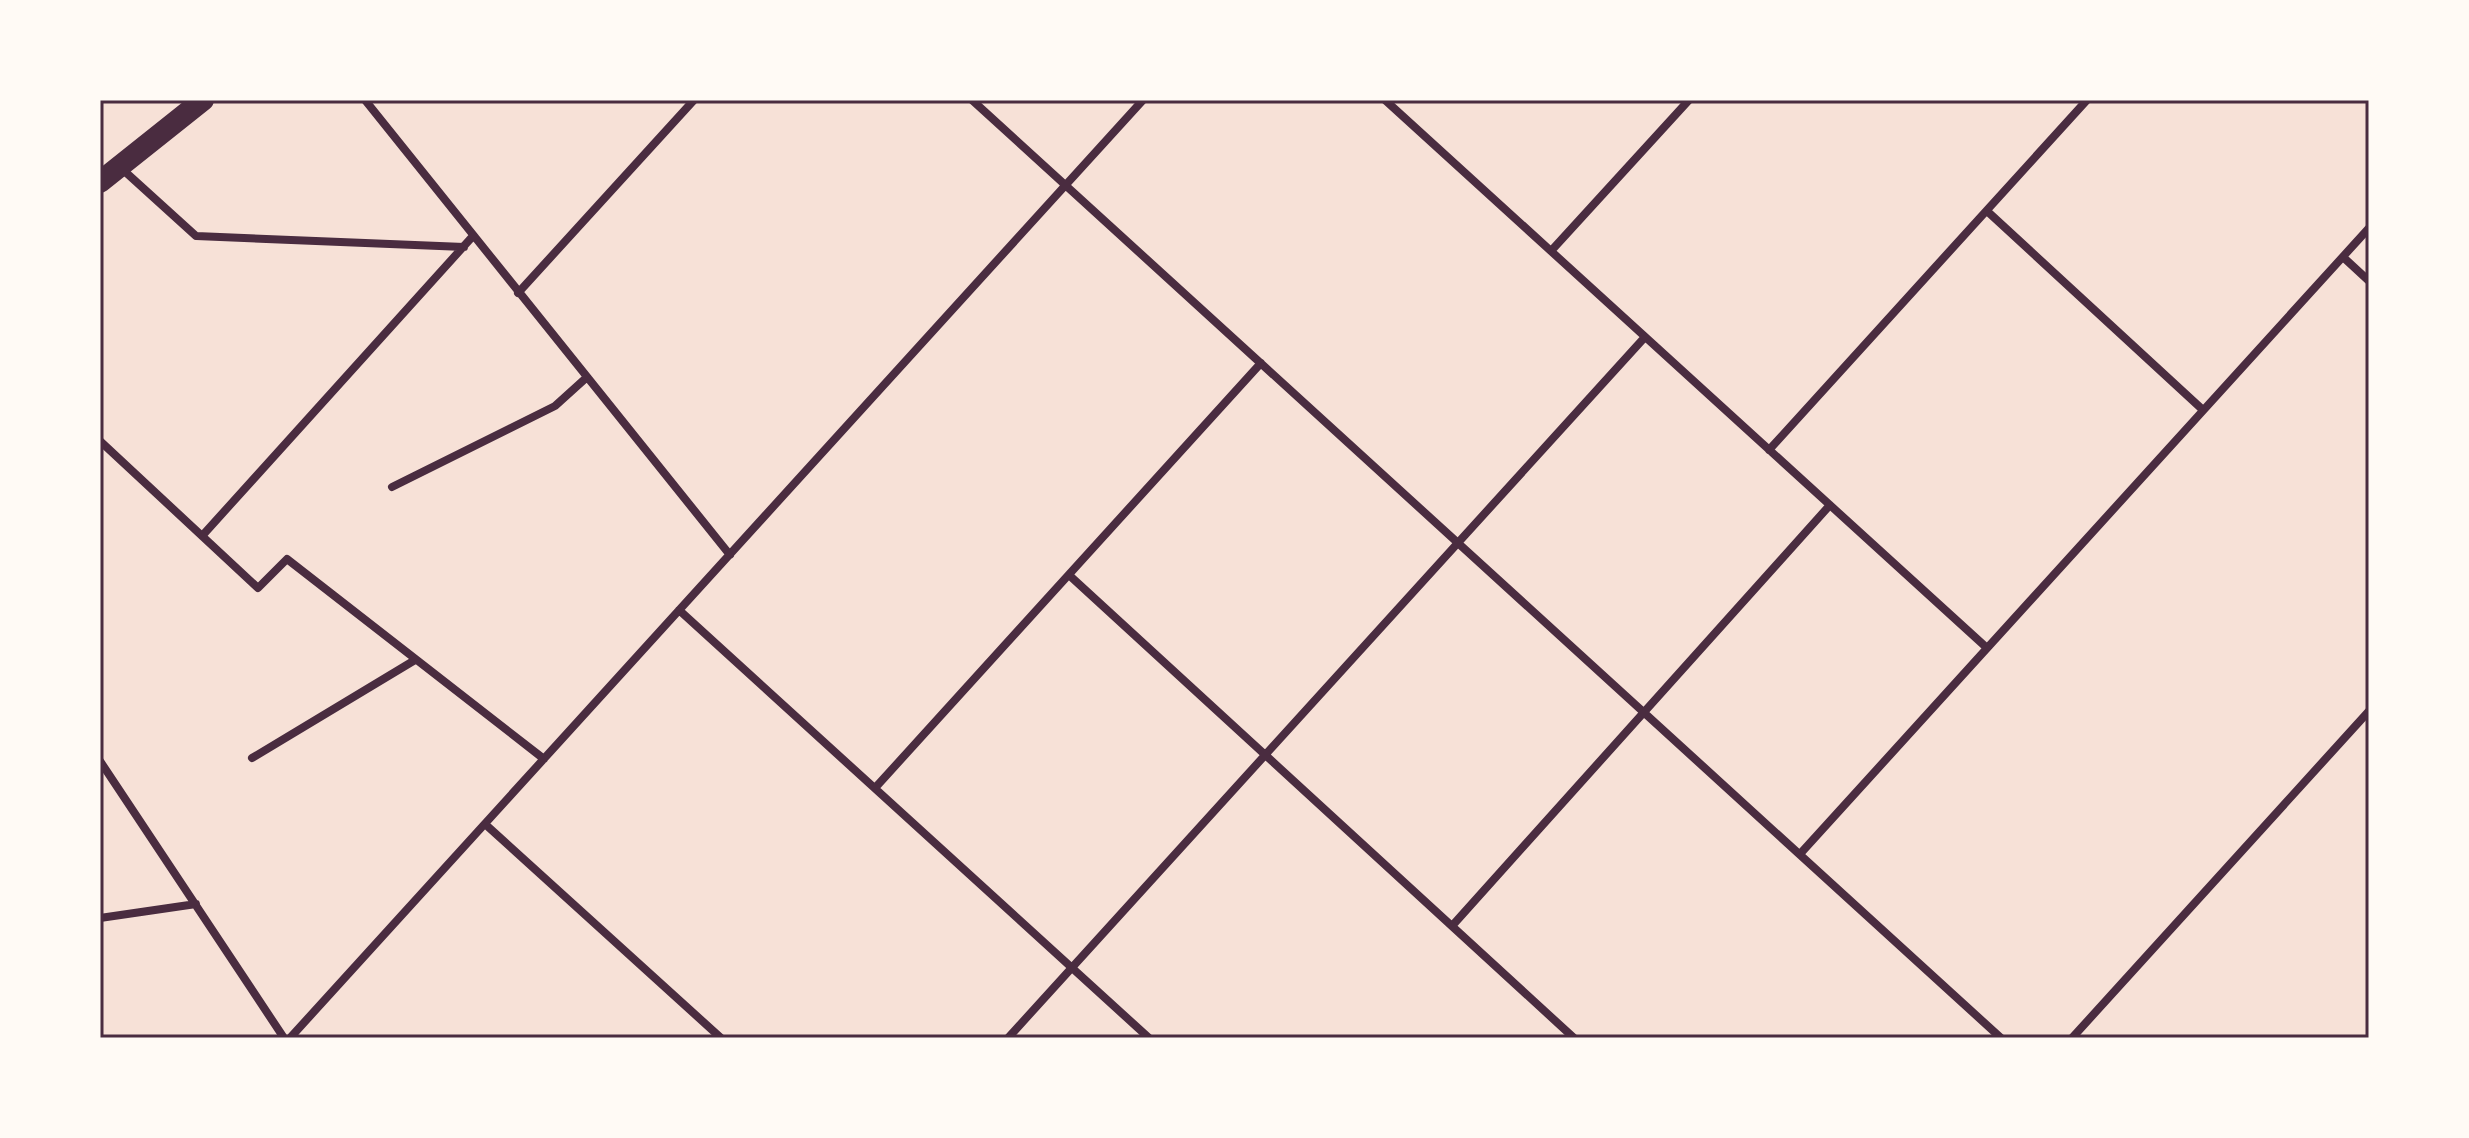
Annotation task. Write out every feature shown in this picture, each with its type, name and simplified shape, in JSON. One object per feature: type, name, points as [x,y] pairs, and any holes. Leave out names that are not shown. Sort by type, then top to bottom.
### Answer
[{"type":"highway","points":[[100,182],[203,100]]},
{"type":"street","points":[[365,100],[730,555]]},
{"type":"street","points":[[972,100],[2001,1038]]},
{"type":"street","points":[[100,761],[287,1038],[1143,100]]},
{"type":"street","points":[[1385,100],[1987,648]]},
{"type":"street","points":[[1551,251],[1689,100]]},
{"type":"street","points":[[1769,450],[2087,100]]},
{"type":"street","points":[[518,293],[689,102]]},
{"type":"street","points":[[120,168],[196,236],[464,247]]},
{"type":"street","points":[[1987,211],[2203,410]]},
{"type":"street","points":[[1800,854],[2369,228]]},
{"type":"street","points":[[202,536],[473,236]]},
{"type":"street","points":[[2343,257],[2369,281]]},
{"type":"street","points":[[1008,1038],[1645,337]]},
{"type":"street","points":[[875,788],[1261,363]]},
{"type":"street","points":[[392,487],[555,406],[586,378]]},
{"type":"street","points":[[100,441],[258,588],[287,559],[544,759]]},
{"type":"street","points":[[1452,926],[1830,505]]},
{"type":"street","points":[[1069,575],[1574,1038]]},
{"type":"street","points":[[679,610],[1149,1038]]},
{"type":"street","points":[[252,758],[415,660]]},
{"type":"street","points":[[2072,1038],[2369,711]]},
{"type":"street","points":[[485,824],[721,1038]]},
{"type":"street","points":[[100,918],[196,904]]}]
